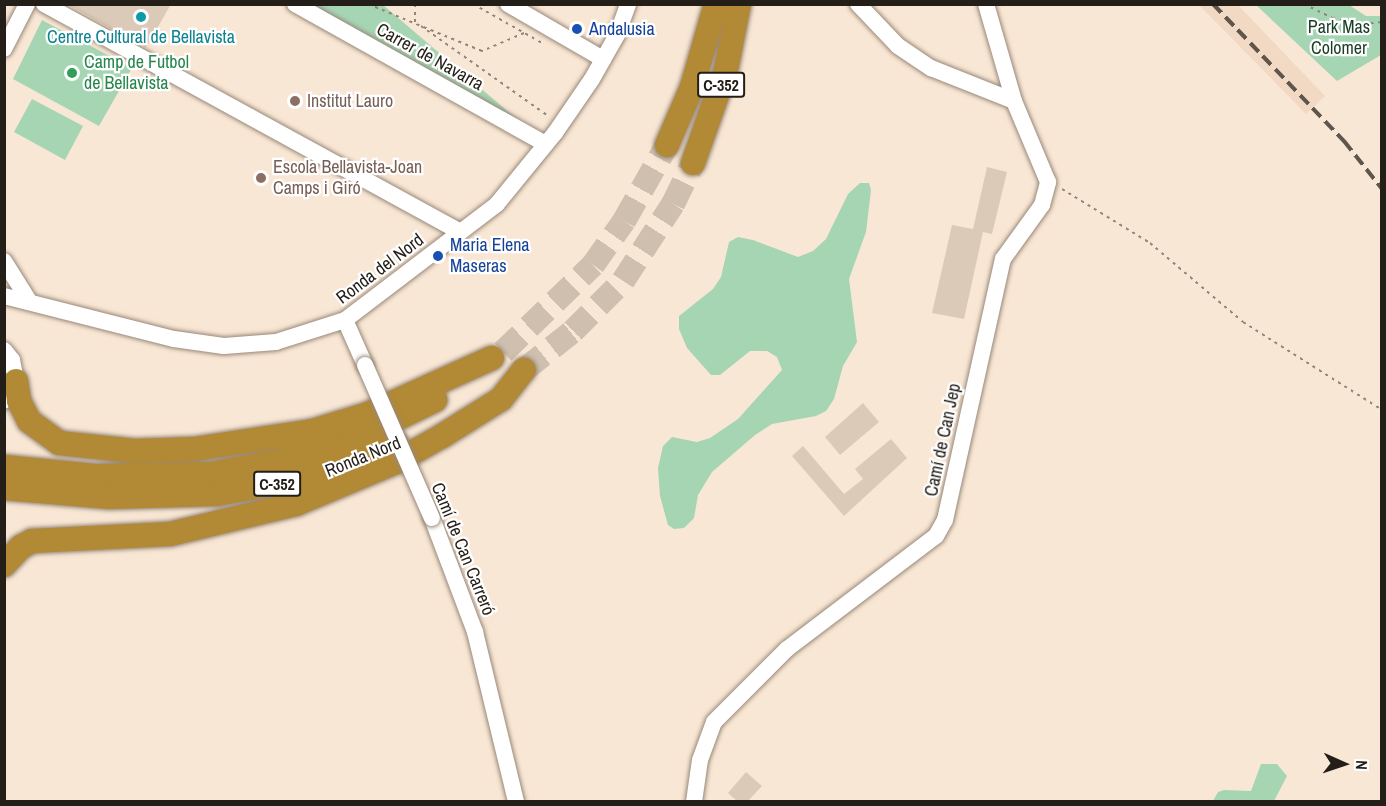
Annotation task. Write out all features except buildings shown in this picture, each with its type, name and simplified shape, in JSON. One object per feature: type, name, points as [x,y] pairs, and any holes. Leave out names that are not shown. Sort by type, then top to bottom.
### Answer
[{"type":"highway","name":"C-352","points":[[667,145],[692,87],[716,4]]},
{"type":"highway","name":"C-352","points":[[693,163],[726,70],[739,4]]},
{"type":"highway","name":"Ronda Nord","points":[[4,467],[141,477],[210,474],[306,456],[406,417],[443,395],[497,355],[368,414],[313,431],[194,449],[135,451],[59,443],[29,421],[19,401],[10,391]]},
{"type":"highway","name":"Ronda Nord","points":[[4,488],[162,498],[217,494],[313,477],[411,438],[524,370],[501,399],[442,436],[387,466],[296,504],[170,534],[33,541],[21,547],[4,565]]},
{"type":"street","points":[[4,49],[27,4]]},
{"type":"street","points":[[44,4],[460,232]]},
{"type":"street","name":"Carrer de Navarra","points":[[295,4],[546,144]]},
{"type":"street","points":[[508,4],[603,59]]},
{"type":"street","name":"Ronda del Nord","points":[[4,296],[174,339],[224,346],[276,342],[345,320],[497,204],[546,144],[603,59],[628,4]]},
{"type":"street","points":[[858,4],[898,46],[931,68],[1014,101]]},
{"type":"street","points":[[986,4],[1014,101],[1048,182]]},
{"type":"street","name":"Camí de Can Jep","points":[[694,801],[700,760],[714,722],[787,649],[936,536],[945,520],[1003,259],[1042,205],[1048,182]]},
{"type":"street","points":[[4,261],[29,301]]},
{"type":"street","name":"Camí de Can Carreró","points":[[345,320],[432,518],[476,632],[516,801]]},
{"type":"street","points":[[4,350],[12,360],[10,391]]},
{"type":"path","points":[[368,4],[482,51],[524,33]]},
{"type":"path","points":[[415,4],[415,24]]},
{"type":"path","points":[[473,4],[552,48]]},
{"type":"path","points":[[1304,4],[1333,18],[1363,24],[1382,22]]},
{"type":"path","points":[[421,26],[538,105],[554,122]]},
{"type":"path","points":[[1048,182],[1097,207],[1150,243],[1243,322],[1382,410]]},
{"type":"shaded area","points":[[1199,5],[1238,5],[1325,96],[1306,114]]},
{"type":"green space","points":[[310,5],[383,5],[546,144]]},
{"type":"green space","name":"Park Mas Colomer","points":[[1256,5],[1349,5],[1366,16],[1381,16],[1381,55],[1337,81]]},
{"type":"green space","name":"Camp de Futbol de Bellavista","points":[[42,20],[132,68],[99,126],[13,79]]},
{"type":"green space","points":[[32,99],[83,126],[65,160],[14,132]]},
{"type":"green space","points":[[860,183],[869,183],[871,190],[866,232],[849,279],[857,342],[843,366],[834,399],[826,411],[816,416],[772,424],[755,435],[712,472],[698,495],[694,518],[684,528],[674,529],[668,525],[660,496],[658,468],[663,446],[672,437],[697,442],[710,438],[738,419],[782,370],[777,357],[767,351],[750,351],[720,375],[711,375],[687,348],[679,329],[679,316],[713,289],[721,277],[729,242],[738,237],[753,240],[798,257],[813,251],[826,239],[848,194]]},
{"type":"green space","points":[[1261,764],[1277,764],[1287,776],[1274,801],[1213,801],[1218,792],[1224,790],[1251,791]]},
{"type":"tunnel","points":[[503,352],[593,265],[624,221],[667,145]]},
{"type":"tunnel","points":[[524,370],[573,331],[623,281],[673,204],[693,163]]},
{"type":"railway","points":[[1213,4],[1344,141],[1382,189]]},
{"type":"place","name":"Centre Cultural de Bellavista","points":[[141,17]]},
{"type":"place","name":"Andalusia","points":[[577,29]]},
{"type":"place","name":"Camp de Futbol de Bellavista","points":[[72,73]]},
{"type":"place","name":"Institut Lauro","points":[[295,101]]},
{"type":"place","name":"Escola Bellavista-Joan Camps i Giró","points":[[261,178]]},
{"type":"place","name":"Maria Elena Maseras","points":[[438,256]]}]
